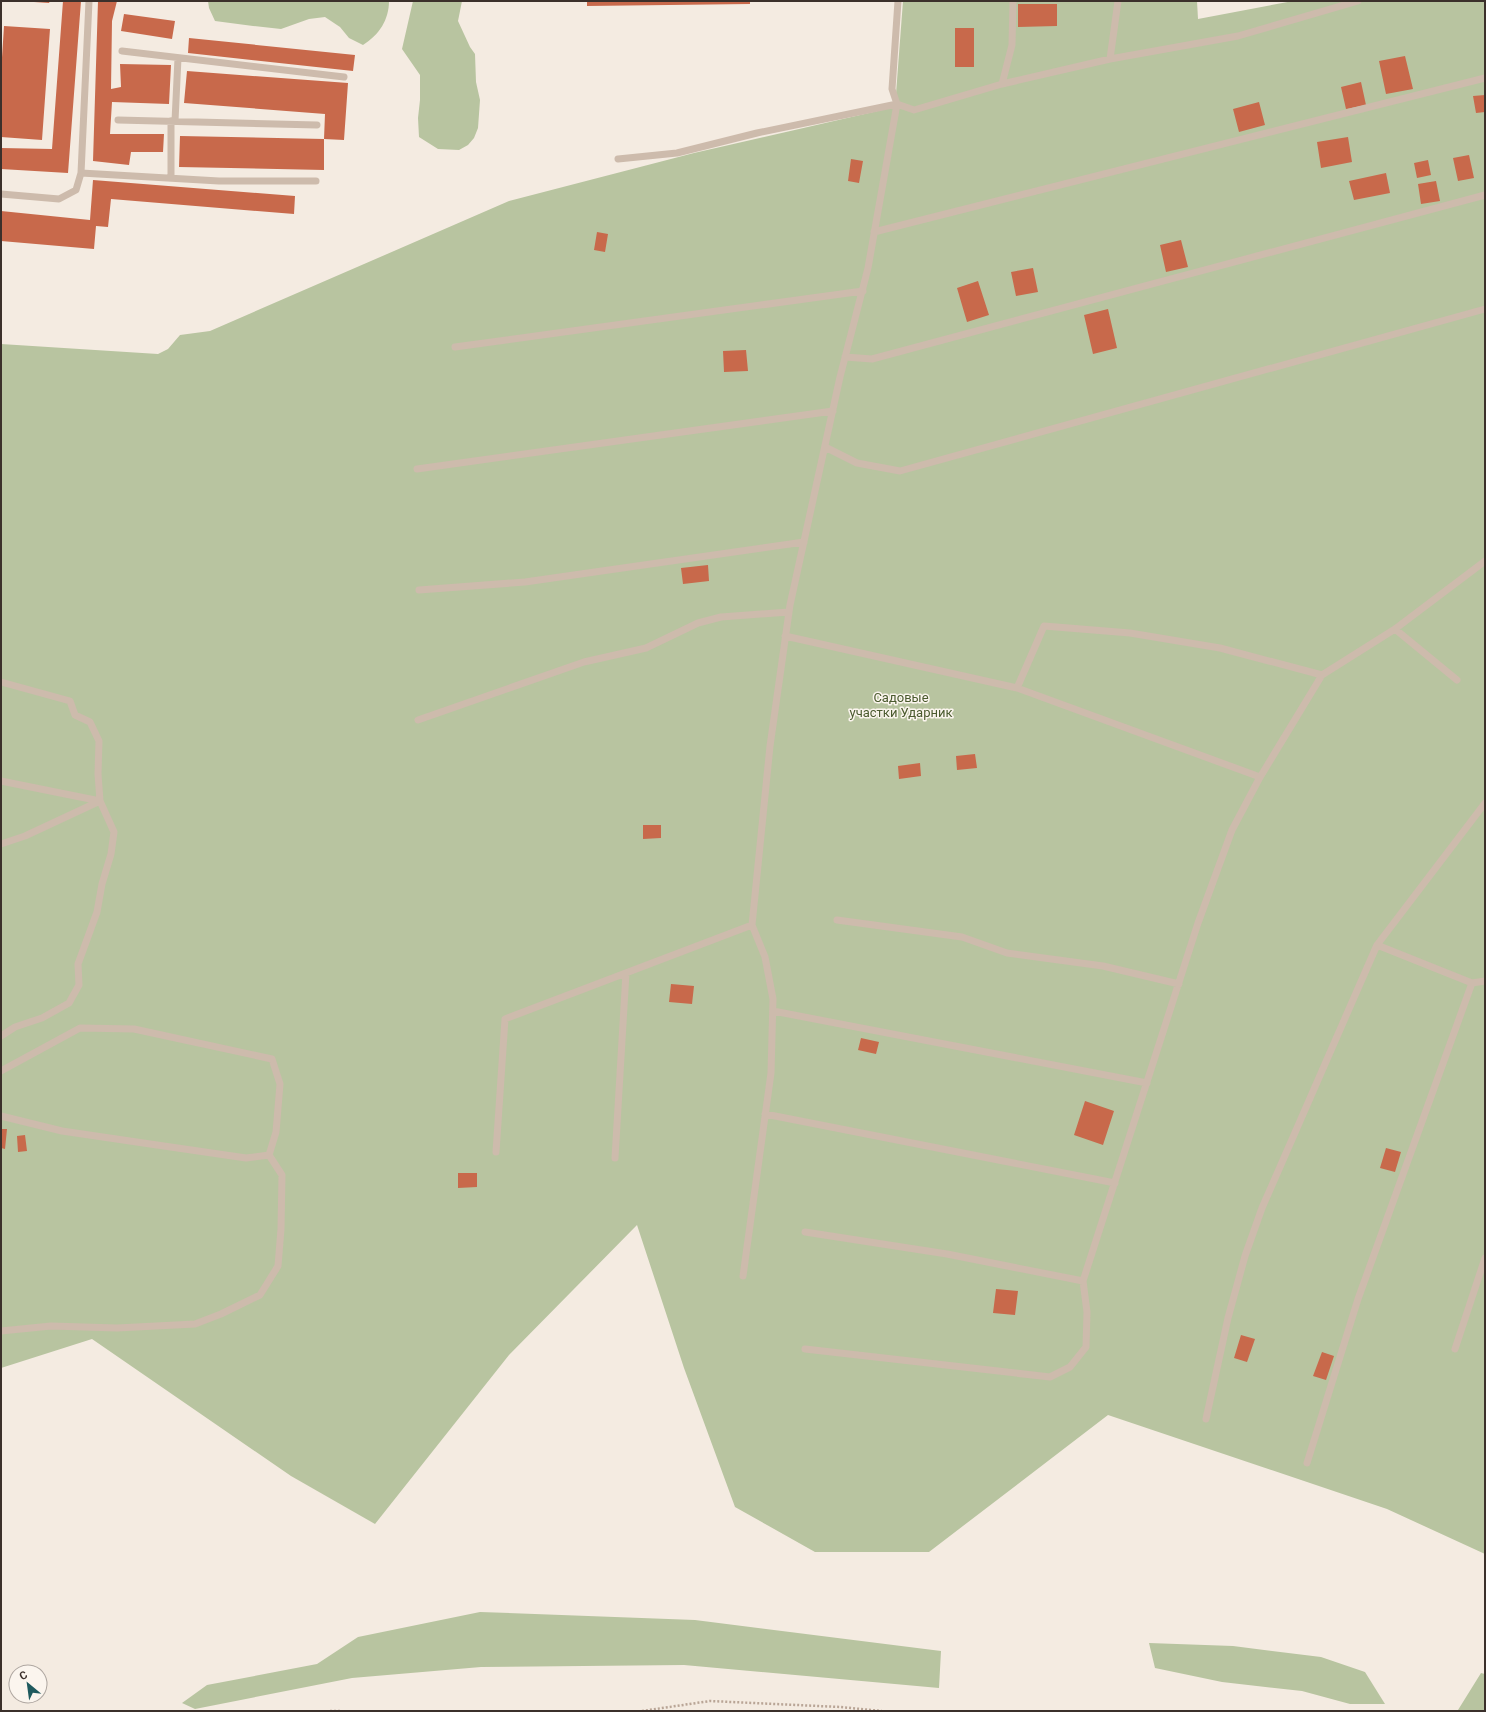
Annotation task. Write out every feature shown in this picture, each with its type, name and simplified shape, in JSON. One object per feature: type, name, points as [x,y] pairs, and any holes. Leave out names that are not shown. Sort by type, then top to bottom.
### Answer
[{"type":"lane","points":[[1,194],[59,199],[76,190],[80,173],[89,1]]},
{"type":"lane","points":[[743,1276],[771,1073],[773,999],[765,957],[752,925],[770,746],[789,612],[833,411],[868,268],[897,104],[892,89],[898,1]]},
{"type":"lane","points":[[1002,84],[1012,45],[1013,1]]},
{"type":"lane","points":[[1110,59],[1118,1]]},
{"type":"lane","points":[[618,159],[677,153],[764,132],[897,104],[914,110],[1002,84],[1110,59],[1238,36],[1358,1]]},
{"type":"lane","points":[[122,51],[344,77]]},
{"type":"lane","points":[[171,178],[173,121],[178,58]]},
{"type":"lane","points":[[874,232],[1485,78]]},
{"type":"lane","points":[[118,120],[317,125]]},
{"type":"lane","points":[[80,173],[219,182],[316,181]]},
{"type":"lane","points":[[846,357],[872,358],[1485,195]]},
{"type":"lane","points":[[455,347],[863,291]]},
{"type":"lane","points":[[825,447],[857,463],[900,471],[1485,309]]},
{"type":"lane","points":[[417,469],[833,411]]},
{"type":"lane","points":[[419,590],[525,582],[804,542]]},
{"type":"lane","points":[[805,1348],[1050,1377],[1070,1367],[1086,1347],[1087,1312],[1083,1281],[1198,923],[1232,830],[1260,777],[1322,675],[1395,629],[1485,561]]},
{"type":"lane","points":[[418,720],[584,662],[646,648],[698,623],[721,617],[789,612]]},
{"type":"lane","points":[[1017,688],[1044,626],[1130,633],[1220,648],[1322,675]]},
{"type":"lane","points":[[1395,629],[1457,680]]},
{"type":"lane","points":[[785,636],[1017,688],[1260,777]]},
{"type":"lane","points":[[1,682],[70,701],[75,714],[90,722],[99,741],[98,774],[100,801],[114,832],[111,854],[102,884],[98,912],[78,964],[79,985],[69,1003],[42,1018],[15,1027],[1,1036]]},
{"type":"lane","points":[[1,781],[100,801]]},
{"type":"lane","points":[[1,844],[25,836],[100,801]]},
{"type":"lane","points":[[1206,1419],[1228,1318],[1245,1256],[1262,1208],[1377,945],[1485,803]]},
{"type":"lane","points":[[837,920],[962,937],[1007,953],[1102,966],[1179,984]]},
{"type":"lane","points":[[496,1152],[505,1019],[752,925]]},
{"type":"lane","points":[[1377,945],[1472,984],[1484,980]]},
{"type":"lane","points":[[615,1158],[626,973]]},
{"type":"lane","points":[[1307,1463],[1358,1299],[1472,984]]},
{"type":"lane","points":[[773,1011],[1147,1082]]},
{"type":"lane","points":[[1,1071],[80,1028],[134,1029],[272,1059],[280,1084],[276,1132],[269,1155],[282,1175],[278,1266],[260,1295],[221,1314],[195,1324],[117,1328],[51,1326],[1,1331]]},
{"type":"lane","points":[[765,1114],[1115,1183]]},
{"type":"lane","points":[[1,1116],[62,1131],[156,1145],[246,1158],[269,1155]]},
{"type":"lane","points":[[805,1232],[947,1254],[1083,1281]]},
{"type":"lane","points":[[1455,1350],[1485,1258]]},
{"type":"path","points":[[642,1711],[710,1701],[840,1707],[882,1711]]},
{"type":"path","points":[[330,1711],[340,1711]]},
{"type":"green space","points":[[208,1],[389,1],[389,8],[385,21],[378,32],[363,45],[349,38],[340,27],[325,17],[309,19],[281,29],[215,21],[209,8]]},
{"type":"green space","points":[[413,1],[462,1],[458,21],[470,47],[475,54],[476,82],[480,100],[478,128],[474,138],[468,145],[459,150],[438,149],[419,137],[418,118],[420,75],[402,49]]},
{"type":"green space","name":"Садовые участки Ударник","points":[[903,1],[1197,1],[1198,19],[1293,1],[1485,1],[1485,1554],[1387,1509],[1108,1415],[929,1552],[815,1552],[735,1507],[684,1368],[637,1225],[509,1355],[375,1524],[291,1476],[92,1339],[1,1368],[1,344],[158,354],[168,349],[180,335],[210,331],[509,201],[694,153],[895,107]]},
{"type":"green space","points":[[480,1612],[695,1620],[941,1651],[939,1688],[684,1665],[481,1667],[352,1678],[195,1709],[182,1703],[207,1685],[317,1664],[358,1637]]},
{"type":"green space","points":[[1149,1643],[1233,1646],[1321,1657],[1365,1672],[1385,1704],[1350,1704],[1302,1691],[1222,1682],[1155,1668]]},
{"type":"green space","points":[[1481,1673],[1485,1674],[1485,1711],[1458,1710]]},
{"type":"building","points":[[34,1],[50,1],[49,3]]},
{"type":"building","points":[[63,1],[81,1],[68,173],[1,169],[1,148],[52,149]]},
{"type":"building","points":[[98,1],[117,1],[112,21],[111,89],[121,87],[120,64],[171,65],[169,104],[112,102],[110,134],[164,134],[163,152],[131,152],[129,165],[93,161]]},
{"type":"building","points":[[587,1],[750,1],[750,4],[587,6]]},
{"type":"building","points":[[1018,4],[1057,4],[1057,26],[1018,27]]},
{"type":"building","points":[[124,14],[175,21],[172,39],[121,31]]},
{"type":"building","points":[[4,26],[50,29],[42,140],[1,137],[1,73]]},
{"type":"building","points":[[955,28],[974,28],[974,67],[955,67]]},
{"type":"building","points":[[189,38],[355,55],[353,71],[188,53]]},
{"type":"building","points":[[1405,56],[1413,89],[1386,94],[1379,61]]},
{"type":"building","points":[[187,71],[348,83],[344,140],[324,139],[325,114],[184,103]]},
{"type":"building","points":[[1361,82],[1366,105],[1346,109],[1341,87]]},
{"type":"building","points":[[1485,95],[1485,112],[1476,113],[1473,96]]},
{"type":"building","points":[[1259,102],[1265,125],[1239,132],[1233,109]]},
{"type":"building","points":[[180,136],[324,139],[324,170],[179,167]]},
{"type":"building","points":[[1348,137],[1352,162],[1321,168],[1317,142]]},
{"type":"building","points":[[1469,155],[1474,178],[1458,181],[1453,158]]},
{"type":"building","points":[[851,159],[863,161],[859,183],[848,181]]},
{"type":"building","points":[[1428,160],[1431,175],[1417,178],[1414,163]]},
{"type":"building","points":[[1386,173],[1390,193],[1354,200],[1349,181]]},
{"type":"building","points":[[93,180],[295,196],[294,214],[111,199],[108,227],[96,226],[94,249],[1,241],[1,211],[90,220]]},
{"type":"building","points":[[1436,181],[1440,201],[1421,204],[1418,184]]},
{"type":"building","points":[[597,232],[608,234],[605,252],[594,250]]},
{"type":"building","points":[[1181,240],[1188,267],[1166,272],[1160,245]]},
{"type":"building","points":[[1033,268],[1038,292],[1016,296],[1011,272]]},
{"type":"building","points":[[978,281],[989,315],[967,322],[957,288]]},
{"type":"building","points":[[1108,309],[1117,348],[1093,354],[1084,315]]},
{"type":"building","points":[[746,350],[748,371],[724,372],[723,351]]},
{"type":"building","points":[[708,565],[709,581],[683,584],[681,568]]},
{"type":"building","points":[[975,754],[977,768],[957,770],[956,756]]},
{"type":"building","points":[[920,763],[921,776],[899,779],[898,766]]},
{"type":"building","points":[[643,825],[661,825],[661,838],[643,839]]},
{"type":"building","points":[[671,984],[694,986],[692,1004],[669,1002]]},
{"type":"building","points":[[861,1038],[879,1042],[876,1054],[858,1050]]},
{"type":"building","points":[[1085,1101],[1114,1111],[1103,1145],[1074,1135]]},
{"type":"building","points":[[1,1129],[7,1129],[5,1149],[1,1148]]},
{"type":"building","points":[[25,1135],[27,1151],[18,1152],[17,1136]]},
{"type":"building","points":[[1386,1148],[1401,1152],[1395,1172],[1380,1168]]},
{"type":"building","points":[[458,1173],[477,1173],[477,1187],[458,1188]]},
{"type":"building","points":[[996,1289],[1018,1291],[1015,1315],[993,1313]]},
{"type":"building","points":[[1241,1335],[1255,1339],[1247,1362],[1234,1358]]},
{"type":"building","points":[[1322,1352],[1334,1356],[1326,1380],[1313,1376]]}]
